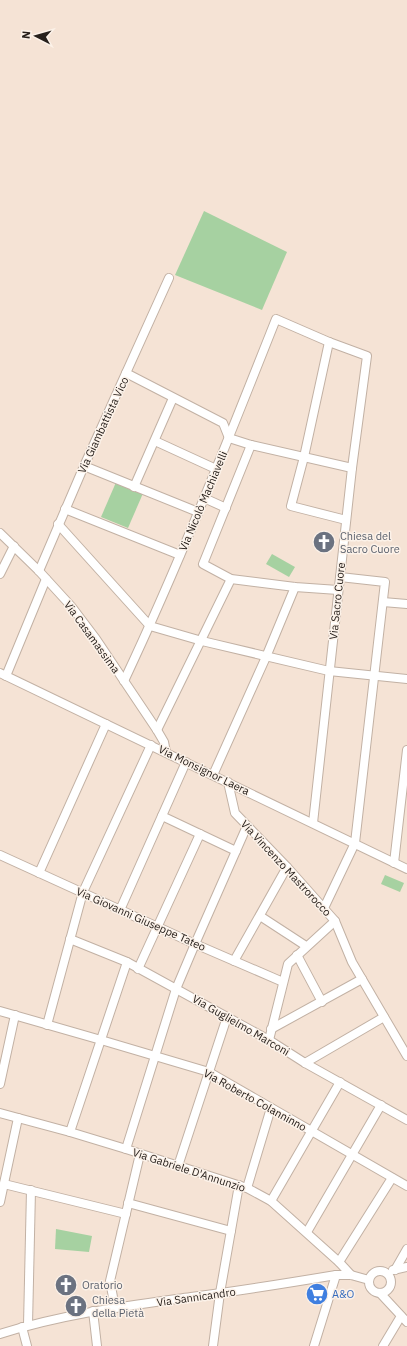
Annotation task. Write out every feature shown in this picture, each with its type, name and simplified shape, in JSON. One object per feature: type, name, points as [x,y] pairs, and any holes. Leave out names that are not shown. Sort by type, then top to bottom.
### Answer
[{"type":"street","name":"Via Giambattista Vico","points":[[39,571],[65,508],[169,278]]},
{"type":"street","name":"Via Nicolò Machiavelli","points":[[124,681],[150,626],[204,498],[276,319],[329,342]]},
{"type":"street","points":[[329,342],[304,457],[291,506],[346,520]]},
{"type":"street","name":"Via Sacro Cuore","points":[[313,823],[352,468],[367,356],[329,342]]},
{"type":"street","points":[[126,373],[223,423],[229,438],[252,445],[352,468]]},
{"type":"street","points":[[134,487],[173,398]]},
{"type":"street","points":[[154,441],[216,469]]},
{"type":"street","points":[[252,445],[203,564],[231,579],[295,588],[338,590]]},
{"type":"street","points":[[84,466],[198,512]]},
{"type":"street","points":[[204,498],[226,508]]},
{"type":"street","points":[[65,508],[180,555]]},
{"type":"street","points":[[58,524],[150,626],[202,641],[329,671],[407,679]]},
{"type":"street","name":"Via Casamassima","points":[[0,533],[39,571],[75,612],[96,639],[158,730],[164,742],[166,752]]},
{"type":"street","points":[[0,574],[14,546]]},
{"type":"street","points":[[324,908],[355,843],[385,582],[340,577]]},
{"type":"street","points":[[3,675],[46,579]]},
{"type":"street","points":[[158,730],[231,579]]},
{"type":"street","points":[[212,775],[295,588]]},
{"type":"street","points":[[383,602],[407,604]]},
{"type":"street","name":"Via Monsignor Laera","points":[[3,675],[407,869]]},
{"type":"street","points":[[39,873],[106,724]]},
{"type":"street","points":[[47,1024],[83,892],[151,745]]},
{"type":"street","points":[[394,863],[403,817],[407,750]]},
{"type":"street","points":[[120,910],[186,762]]},
{"type":"street","name":"Via Vincenzo Mastrorocco","points":[[228,782],[235,813],[287,867],[335,921],[352,962],[407,1056]]},
{"type":"street","points":[[162,816],[236,851]]},
{"type":"street","points":[[126,1149],[176,989],[194,944],[247,826]]},
{"type":"street","points":[[138,969],[200,834]]},
{"type":"street","name":"Via Giovanni Giuseppe Tateo","points":[[0,855],[194,944],[283,982]]},
{"type":"street","points":[[234,961],[287,867]]},
{"type":"street","points":[[260,916],[306,946]]},
{"type":"street","points":[[269,1040],[288,964],[335,921]]},
{"type":"street","name":"Via Guglielmo Marconi","points":[[70,939],[127,962],[269,1040],[407,1120]]},
{"type":"street","points":[[297,955],[322,1002]]},
{"type":"street","points":[[70,1132],[127,962]]},
{"type":"street","points":[[271,1029],[362,979]]},
{"type":"street","name":"Via Roberto Colanninno","points":[[0,1011],[209,1072],[407,1186]]},
{"type":"street","points":[[0,1084],[15,1015]]},
{"type":"street","points":[[178,1166],[227,1017]]},
{"type":"street","points":[[305,1062],[384,1017]]},
{"type":"street","points":[[271,1201],[340,1082]]},
{"type":"street","points":[[307,1232],[381,1105]]},
{"type":"street","points":[[214,1346],[220,1293],[231,1231],[243,1187],[271,1108]]},
{"type":"street","name":"Via Gabriele D'Annunzio","points":[[0,1113],[126,1149],[243,1187],[271,1201],[340,1262],[351,1275]]},
{"type":"street","points":[[0,1202],[18,1118]]},
{"type":"street","points":[[115,1308],[110,1281],[140,1154]]},
{"type":"street","points":[[340,1262],[392,1178]]},
{"type":"street","points":[[4,1184],[126,1214]]},
{"type":"street","points":[[27,1346],[25,1326],[31,1190]]},
{"type":"street","points":[[128,1203],[231,1231]]},
{"type":"street","points":[[395,1270],[407,1249]]},
{"type":"street","points":[[383,1346],[404,1319],[380,1293],[371,1288],[369,1280],[373,1274],[377,1272],[384,1273],[407,1267]]},
{"type":"street","points":[[380,1293],[384,1292],[389,1286],[390,1278],[384,1273]]},
{"type":"street","points":[[314,1346],[336,1275]]},
{"type":"street","name":"Via Sannicandro","points":[[0,1334],[25,1326],[93,1311],[336,1275],[351,1275],[369,1280]]},
{"type":"street","points":[[93,1311],[97,1346]]},
{"type":"green space","points":[[204,211],[287,252],[262,310],[175,275]]},
{"type":"green space","points":[[117,480],[144,491],[128,528],[101,517]]},
{"type":"green space","points":[[272,554],[295,567],[289,577],[266,564]]},
{"type":"green space","points":[[385,875],[404,883],[400,892],[381,884]]},
{"type":"green space","points":[[56,1229],[92,1236],[89,1252],[55,1249]]},
{"type":"place","name":"Chiesa del Sacro Cuore","points":[[324,542]]},
{"type":"place","name":"Oratorio","points":[[66,1285]]},
{"type":"place","name":"A&O","points":[[317,1294]]},
{"type":"place","name":"Chiesa della Pietà","points":[[76,1306]]}]
